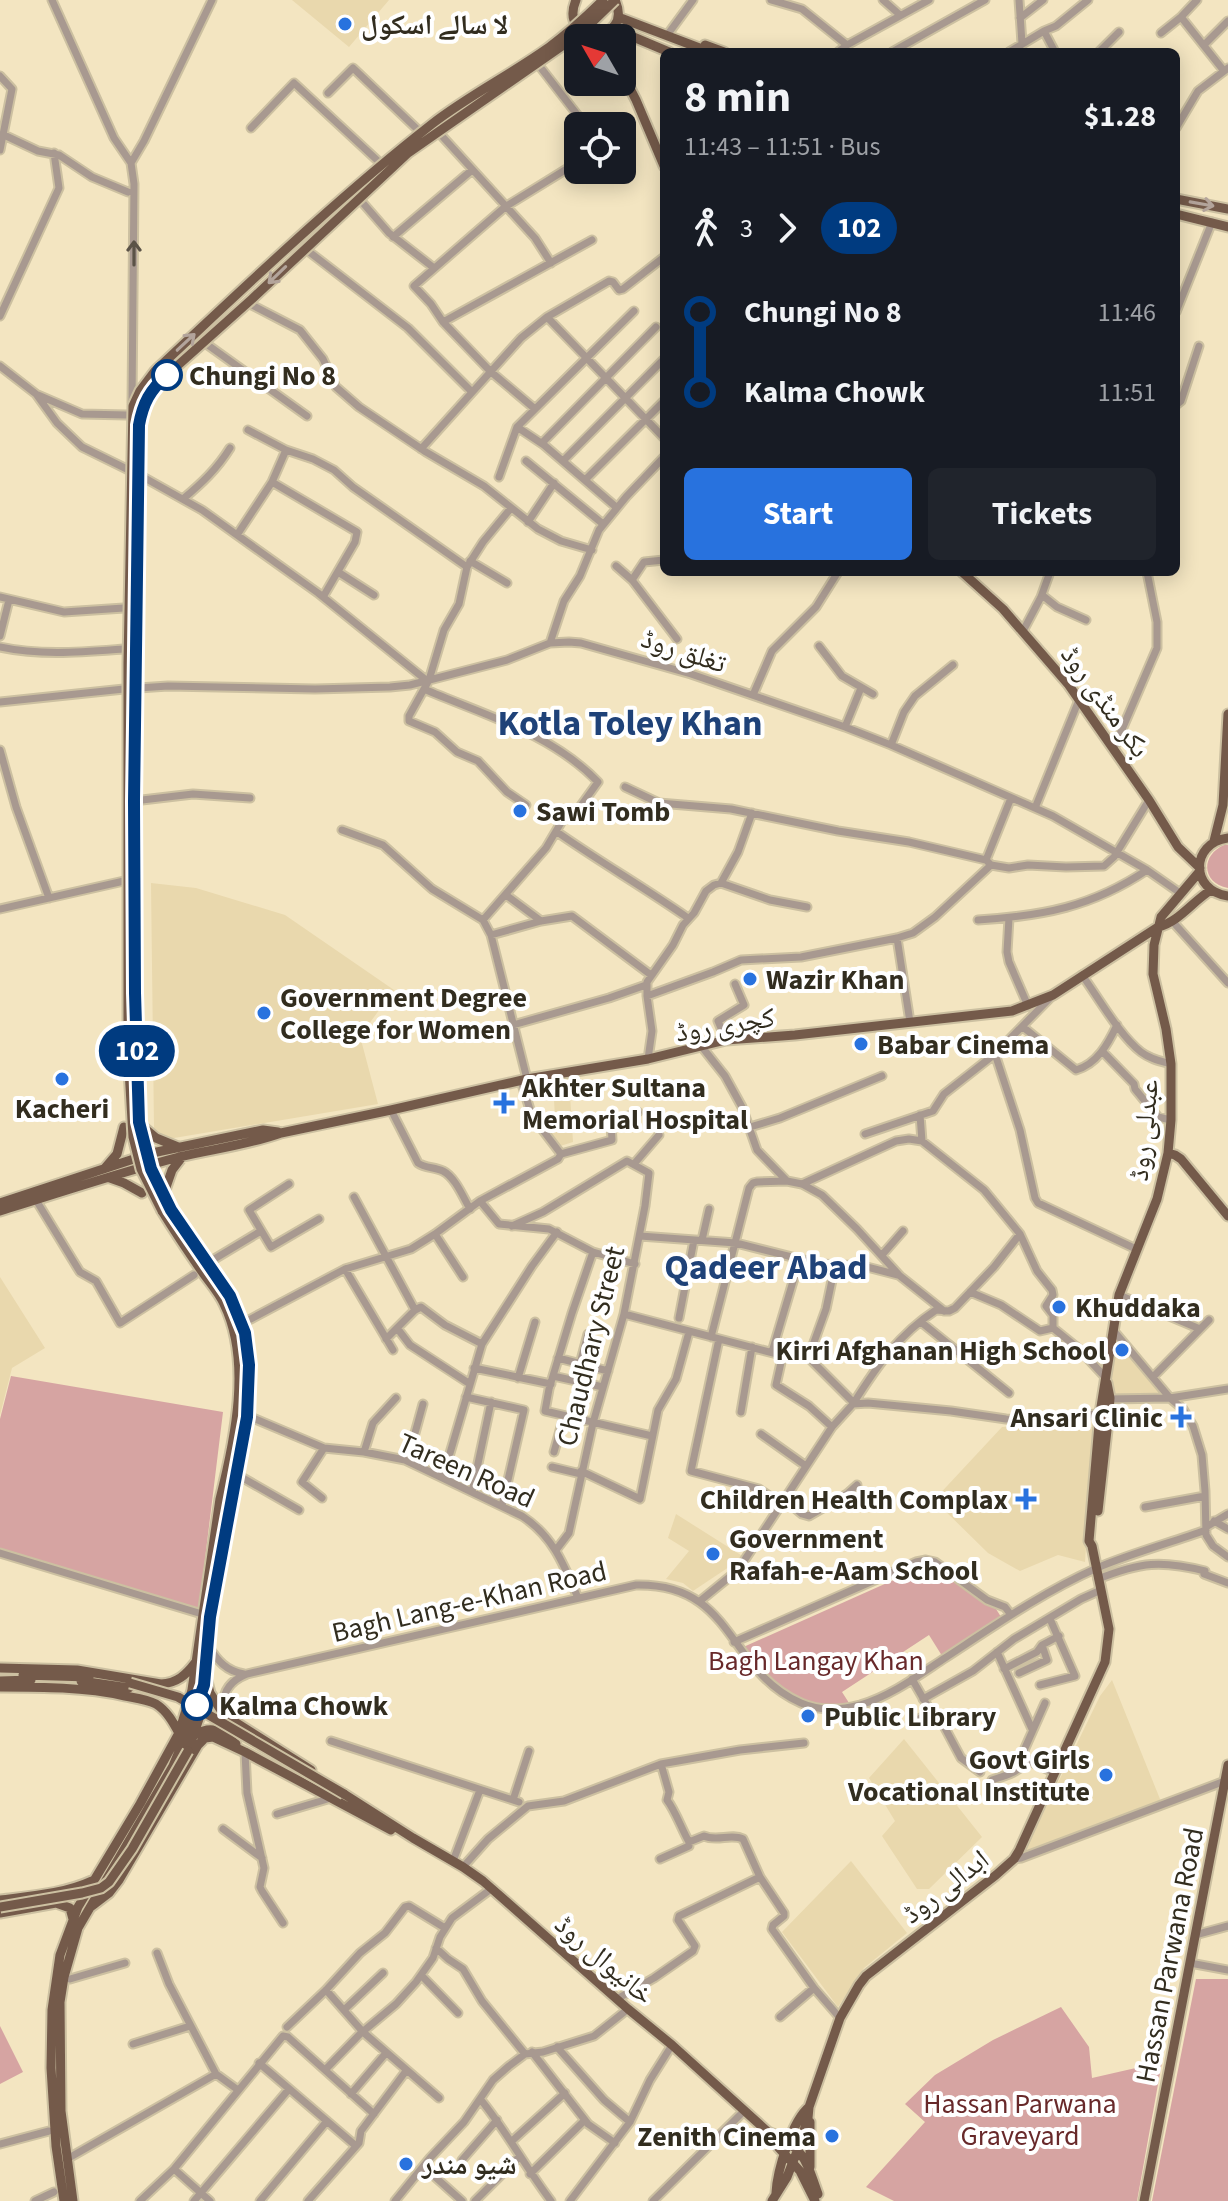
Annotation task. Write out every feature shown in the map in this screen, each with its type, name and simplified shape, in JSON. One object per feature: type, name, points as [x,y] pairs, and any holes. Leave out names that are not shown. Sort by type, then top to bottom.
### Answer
[{"type":"main road","points":[[64,2201],[56,2146],[51,2068],[52,2010],[60,1955],[73,1919],[179,1733],[192,1690],[238,1401],[239,1369],[234,1332],[224,1303],[141,1169],[133,1137],[128,1053],[129,415],[140,391],[155,371],[318,221],[435,121],[548,48],[577,26],[603,0]]},
{"type":"main road","points":[[0,1910],[82,1893],[101,1888],[109,1882],[132,1849],[188,1751],[204,1704],[210,1617],[247,1417],[249,1365],[245,1333],[230,1296],[166,1210],[142,1137],[139,1111],[134,801],[138,465],[142,406],[157,384],[408,153],[582,32],[615,0],[618,17],[614,24]]},
{"type":"main road","points":[[572,2],[577,24]]},
{"type":"main road","points":[[618,17],[712,48]]},
{"type":"main road","points":[[668,34],[701,48]]},
{"type":"main road","points":[[636,41],[660,49]]},
{"type":"main road","points":[[634,96],[660,157]]},
{"type":"main road","points":[[1180,200],[1228,209]]},
{"type":"main road","points":[[1180,215],[1228,227]]},
{"type":"main road","name":"بکر منڈی روڈ","points":[[966,576],[1003,609],[1068,684],[1178,847],[1200,870],[1211,890]]},
{"type":"main road","name":"عبدلی روڈ","points":[[1092,1546],[1106,1379],[1119,1295],[1157,1199],[1168,1153],[1171,1064],[1152,958],[1161,917],[1200,870],[1203,853],[1214,841],[1223,805],[1228,714]]},
{"type":"main road","points":[[1214,841],[1228,838]]},
{"type":"main road","points":[[1158,927],[1173,922],[1211,890],[1228,896]]},
{"type":"main road","name":"کچری روڈ","points":[[106,1174],[129,1160],[264,1139],[524,1080],[648,1059],[726,1040],[1012,1011],[1053,995],[1158,927]]},
{"type":"main road","points":[[0,1211],[106,1174],[117,1154],[124,1127]]},
{"type":"main road","points":[[143,1127],[181,1152],[165,1190]]},
{"type":"main road","name":"کچری روڈ","points":[[106,1174],[132,1172],[181,1152]]},
{"type":"main road","points":[[1168,1153],[1181,1159],[1228,1216]]},
{"type":"main road","points":[[0,1203],[106,1174],[142,1193]]},
{"type":"main road","name":"ابدالی روڈ","points":[[809,2107],[840,2018],[866,1976],[1014,1859],[1105,1662],[1109,1629],[1092,1546]]},
{"type":"main road","points":[[0,1668],[77,1670],[161,1684],[181,1678],[195,1663]]},
{"type":"main road","points":[[0,1674],[79,1676],[130,1686]]},
{"type":"main road","points":[[205,1680],[224,1715],[377,1810],[403,1832]]},
{"type":"main road","points":[[73,2201],[61,2111],[60,2002],[70,1953],[89,1908],[173,1766],[205,1680]]},
{"type":"main road","points":[[0,1684],[79,1681],[130,1686]]},
{"type":"main road","points":[[0,1684],[109,1692],[145,1700],[164,1710],[179,1733]]},
{"type":"main road","name":"خانیوال روڈ","points":[[130,1686],[176,1701],[463,1867],[672,2045],[768,2132],[793,2146]]},
{"type":"main road","points":[[195,1735],[205,1729],[214,1729],[245,1752]]},
{"type":"main road","points":[[89,1908],[109,1893],[119,1880],[205,1738],[213,1737],[245,1752],[392,1830],[413,1838]]},
{"type":"main road","name":"Hassan Parwana Road","points":[[1144,2201],[1228,1765]]},
{"type":"main road","points":[[0,1900],[62,1892],[94,1880]]},
{"type":"main road","points":[[0,1910],[56,1903],[70,1908],[73,1919]]},
{"type":"main road","points":[[777,2193],[777,2180],[808,2118],[809,2107]]},
{"type":"main road","points":[[809,2107],[811,2171],[818,2201]]},
{"type":"main road","name":"خانیوال روڈ","points":[[768,2132],[818,2201]]},
{"type":"main road","points":[[793,2146],[811,2171]]},
{"type":"main road","points":[[777,2193],[794,2181],[809,2188]]},
{"type":"street","points":[[0,366],[36,394],[82,414],[129,415],[134,184],[131,163],[114,138],[52,0]]},
{"type":"street","points":[[131,163],[212,0]]},
{"type":"street","points":[[668,34],[693,0]]},
{"type":"street","points":[[771,0],[802,9],[847,45]]},
{"type":"street","points":[[802,9],[805,0]]},
{"type":"street","points":[[883,0],[900,15]]},
{"type":"street","points":[[843,48],[929,0]]},
{"type":"street","points":[[899,48],[985,0]]},
{"type":"street","points":[[1019,0],[1022,43]]},
{"type":"street","points":[[1020,18],[1043,0]]},
{"type":"street","points":[[1015,48],[1056,26],[1088,0]]},
{"type":"street","points":[[1161,33],[1197,0]]},
{"type":"street","points":[[1180,121],[1198,91],[1226,70],[1181,17]]},
{"type":"street","points":[[1204,45],[1228,21]]},
{"type":"street","points":[[1044,31],[1053,48]]},
{"type":"street","points":[[1103,48],[1119,32]]},
{"type":"street","points":[[1107,44],[1110,48]]},
{"type":"street","points":[[541,68],[575,112]]},
{"type":"street","points":[[328,93],[350,69],[356,69],[417,129]]},
{"type":"street","points":[[0,76],[12,89],[0,150]]},
{"type":"street","points":[[251,128],[294,83],[378,161]]},
{"type":"street","points":[[441,135],[535,238],[551,263]]},
{"type":"street","points":[[2,137],[46,154],[54,153],[92,177],[128,192]]},
{"type":"street","points":[[0,316],[59,188],[54,153]]},
{"type":"street","points":[[393,237],[472,170]]},
{"type":"street","points":[[535,409],[490,371],[414,288],[505,207],[564,171]]},
{"type":"street","points":[[362,202],[393,237],[434,268]]},
{"type":"street","points":[[1180,302],[1212,222]]},
{"type":"street","points":[[443,322],[592,240]]},
{"type":"street","points":[[308,251],[408,328],[471,391]]},
{"type":"street","points":[[421,449],[521,338],[547,317],[609,281],[619,290],[623,289],[660,260]]},
{"type":"street","points":[[250,304],[300,330],[323,359],[342,394],[421,449],[468,475],[550,536],[592,550]]},
{"type":"street","points":[[499,477],[517,427],[634,311]]},
{"type":"street","points":[[547,317],[660,434]]},
{"type":"street","points":[[542,443],[656,327]]},
{"type":"street","points":[[205,343],[307,416]]},
{"type":"street","points":[[1180,402],[1199,346]]},
{"type":"street","points":[[563,461],[660,363]]},
{"type":"street","points":[[36,394],[57,423],[82,447],[202,510],[323,597],[426,683],[534,734],[597,779],[598,783],[583,804],[566,816],[546,848],[483,920]]},
{"type":"street","points":[[585,480],[660,405]]},
{"type":"street","points":[[517,427],[542,443],[616,507]]},
{"type":"street","points":[[248,430],[334,470],[353,487],[468,564],[507,583]]},
{"type":"street","points":[[183,499],[214,472],[230,448]]},
{"type":"street","points":[[237,535],[272,482],[286,450]]},
{"type":"street","points":[[526,461],[603,524]]},
{"type":"street","points":[[550,643],[564,601],[580,576],[603,524],[660,461]]},
{"type":"street","points":[[272,482],[357,532],[355,542],[323,597]]},
{"type":"street","points":[[528,522],[554,483]]},
{"type":"street","points":[[511,508],[468,564],[459,604],[444,630],[409,721],[435,732],[457,752],[478,761],[507,792],[526,805]]},
{"type":"street","points":[[632,580],[644,562],[660,560]]},
{"type":"street","points":[[616,566],[632,580],[677,639]]},
{"type":"street","points":[[338,572],[374,595]]},
{"type":"street","points":[[753,695],[772,651],[816,607],[835,576]]},
{"type":"street","points":[[1023,631],[1049,576]]},
{"type":"street","points":[[1114,748],[1157,648],[1157,622],[1148,576]]},
{"type":"street","points":[[1042,595],[1057,607],[1086,620]]},
{"type":"street","points":[[0,636],[4,599],[64,612],[124,608]]},
{"type":"street","name":"تغلق روڈ","points":[[0,702],[136,688],[410,685],[507,660],[550,643],[569,642],[626,654],[753,695],[891,745],[1074,827],[1180,893]]},
{"type":"street","points":[[819,646],[842,676],[873,694]]},
{"type":"street","points":[[0,647],[63,653],[124,649]]},
{"type":"street","points":[[891,745],[909,703],[953,665]]},
{"type":"street","points":[[845,727],[861,688]]},
{"type":"street","points":[[1035,808],[1079,700]]},
{"type":"street","points":[[0,750],[16,807],[49,898]]},
{"type":"street","points":[[625,787],[659,803],[752,813],[909,842],[1009,868],[1028,865],[1104,866],[1110,862],[1149,800]]},
{"type":"street","points":[[142,800],[193,794],[250,798]]},
{"type":"street","points":[[647,996],[741,960],[801,957],[897,938],[924,927],[989,862],[1011,798]]},
{"type":"street","points":[[721,883],[738,852],[752,813]]},
{"type":"street","points":[[342,830],[383,845],[432,889],[483,920],[491,935],[532,1116],[561,1154]]},
{"type":"street","points":[[557,832],[688,918]]},
{"type":"street","points":[[978,920],[1045,913],[1074,906],[1118,887],[1147,870]]},
{"type":"street","points":[[0,908],[124,881]]},
{"type":"street","points":[[648,1059],[652,1031],[646,985],[706,891],[721,883],[770,900],[807,907]]},
{"type":"street","points":[[506,895],[541,921]]},
{"type":"street","points":[[491,935],[568,915],[651,975]]},
{"type":"street","points":[[1009,918],[1009,962],[1028,1006]]},
{"type":"street","points":[[1173,922],[1228,983]]},
{"type":"street","points":[[897,938],[910,1022]]},
{"type":"street","points":[[1082,975],[1138,1050],[1154,1060],[1171,1064]]},
{"type":"street","points":[[726,1040],[718,1021],[744,1005],[735,984]]},
{"type":"street","points":[[513,1025],[646,985]]},
{"type":"street","points":[[865,1134],[936,1109],[949,1090],[995,1054],[1053,995]]},
{"type":"street","points":[[1023,1027],[1076,1070],[1103,1052],[1117,1025]]},
{"type":"street","points":[[702,1047],[725,1076],[750,1127],[757,1150],[787,1181]]},
{"type":"street","points":[[1103,1052],[1133,1083],[1158,1117],[1171,1120]]},
{"type":"street","points":[[995,1054],[1020,1130],[1038,1203],[1136,1249]]},
{"type":"street","points":[[750,1127],[780,1118],[882,1076]]},
{"type":"street","points":[[391,1110],[418,1163],[448,1175],[470,1209]]},
{"type":"street","points":[[247,1321],[345,1269],[411,1249],[480,1201],[558,1159],[561,1154],[612,1140],[611,1123],[638,1112]]},
{"type":"street","points":[[920,1115],[922,1141]]},
{"type":"street","points":[[512,1226],[631,1162],[659,1135]]},
{"type":"street","points":[[802,1184],[896,1141],[922,1141],[984,1190],[1020,1234],[1037,1271],[1053,1292],[1046,1306],[1053,1315],[1053,1328]]},
{"type":"street","name":"Chaudhary Street","points":[[556,1550],[569,1533],[593,1423],[635,1264],[649,1173],[631,1162]]},
{"type":"street","points":[[857,1485],[809,1516],[759,1489],[691,1471],[715,1338],[751,1185],[787,1181],[802,1184],[822,1195],[900,1276],[944,1311]]},
{"type":"street","points":[[289,1184],[249,1210],[271,1247],[319,1219]]},
{"type":"street","points":[[354,1197],[415,1310]]},
{"type":"street","points":[[36,1200],[80,1272],[96,1281],[120,1323],[194,1275]]},
{"type":"street","points":[[480,1201],[499,1224],[549,1229],[593,1252],[635,1264]]},
{"type":"street","points":[[679,1318],[709,1209]]},
{"type":"street","points":[[211,1261],[261,1231]]},
{"type":"street","points":[[882,1255],[903,1231]]},
{"type":"street","points":[[443,1477],[482,1344],[557,1232]]},
{"type":"street","points":[[435,1234],[463,1277]]},
{"type":"street","points":[[700,1601],[738,1570],[832,1427],[853,1403],[891,1347],[936,1310],[955,1308],[1020,1234]]},
{"type":"street","points":[[640,1236],[736,1243],[820,1264],[863,1266],[900,1276]]},
{"type":"street","points":[[593,1252],[558,1358],[545,1410],[652,1436]]},
{"type":"street","points":[[772,1352],[800,1258]]},
{"type":"street","points":[[835,1266],[826,1309],[809,1358],[853,1403],[1049,1421],[1105,1412]]},
{"type":"street","points":[[345,1269],[393,1350]]},
{"type":"street","points":[[970,1292],[1001,1305],[1040,1331],[1053,1328]]},
{"type":"street","points":[[1119,1295],[1200,1329]]},
{"type":"street","points":[[386,1339],[415,1310],[422,1308],[445,1325],[482,1344]]},
{"type":"street","points":[[624,1314],[781,1355],[776,1385],[809,1406],[832,1427]]},
{"type":"street","points":[[1153,1377],[1209,1320]]},
{"type":"street","points":[[518,1378],[535,1322]]},
{"type":"street","points":[[921,1322],[1009,1393]]},
{"type":"street","points":[[397,1328],[417,1350],[470,1384]]},
{"type":"street","points":[[1053,1328],[1079,1349],[1106,1379]]},
{"type":"street","points":[[1113,1330],[1170,1398],[1183,1409],[1202,1455],[1208,1542],[1228,1557]]},
{"type":"street","points":[[552,1467],[581,1472],[639,1499],[660,1405],[676,1379],[689,1332]]},
{"type":"street","points":[[580,1364],[588,1334]]},
{"type":"street","points":[[741,1412],[752,1347]]},
{"type":"street","points":[[558,1358],[608,1371]]},
{"type":"street","points":[[474,1368],[518,1378],[603,1387]]},
{"type":"street","points":[[1106,1399],[1170,1398],[1228,1389]]},
{"type":"street","points":[[466,1397],[524,1411],[502,1506]]},
{"type":"street","points":[[364,1452],[373,1423],[396,1398]]},
{"type":"street","points":[[472,1492],[491,1402]]},
{"type":"street","points":[[415,1433],[423,1404]]},
{"type":"street","points":[[554,1452],[564,1416]]},
{"type":"street","name":"Tareen Road","points":[[253,1418],[324,1448],[405,1460],[502,1506],[536,1525],[547,1536],[578,1598]]},
{"type":"street","points":[[761,1434],[806,1466]]},
{"type":"street","points":[[322,1498],[302,1482],[324,1448]]},
{"type":"street","points":[[236,1474],[299,1510]]},
{"type":"street","points":[[1145,1507],[1205,1496]]},
{"type":"street","points":[[1011,1615],[1005,1607],[987,1600],[935,1562],[926,1560],[734,1642],[778,1689],[798,1702],[816,1708],[836,1709],[861,1704],[912,1679],[1011,1615],[1097,1574],[1206,1528],[1228,1514]]},
{"type":"street","points":[[1214,1521],[1228,1529]]},
{"type":"street","points":[[0,1553],[202,1614]]},
{"type":"street","points":[[1097,1574],[1150,1563],[1170,1563],[1205,1571],[1204,1574],[1228,1583]]},
{"type":"street","name":"Bagh Lang-e-Khan Road","points":[[247,1674],[636,1585],[658,1585],[700,1601],[720,1618],[734,1642]]},
{"type":"street","points":[[923,1699],[962,1678],[1014,1639],[1101,1590]]},
{"type":"street","points":[[1040,1685],[1075,1676],[1050,1619]]},
{"type":"street","points":[[1004,1669],[1037,1652],[1042,1645],[1059,1636]]},
{"type":"street","points":[[207,1644],[220,1663],[237,1673],[247,1674]]},
{"type":"street","points":[[1019,1673],[1047,1660],[1042,1645]]},
{"type":"street","points":[[997,1652],[1032,1729]]},
{"type":"street","points":[[224,1715],[224,1693],[229,1684],[247,1674]]},
{"type":"street","points":[[912,1679],[931,1712]]},
{"type":"street","points":[[1045,1703],[1021,1755],[1027,1761],[1055,1773]]},
{"type":"street","points":[[910,1724],[931,1712],[937,1713],[961,1758],[980,1772]]},
{"type":"street","points":[[331,1741],[516,1801],[529,1751]]},
{"type":"street","points":[[463,1867],[488,1839],[528,1806],[564,1801],[661,1764],[804,1743]]},
{"type":"street","points":[[245,1752],[247,1793],[262,1858],[262,1891],[283,1923]]},
{"type":"street","points":[[992,1780],[1012,1774],[1027,1761]]},
{"type":"street","points":[[661,1764],[669,1792],[667,1800],[689,1842]]},
{"type":"street","points":[[1014,1859],[1225,1781]]},
{"type":"street","points":[[453,1861],[480,1790]]},
{"type":"street","points":[[277,1814],[331,1798]]},
{"type":"street","points":[[223,1829],[262,1858]]},
{"type":"street","points":[[660,1859],[704,1836],[710,1839],[740,1837],[760,1877],[784,1913],[772,1929],[814,1988],[840,2018]]},
{"type":"street","points":[[617,1999],[654,1978],[695,1948],[678,1920],[679,1916],[760,1877]]},
{"type":"street","points":[[325,2070],[396,2004],[421,1975],[452,1918],[491,1889]]},
{"type":"street","points":[[287,2027],[360,1953],[385,1933],[405,1907],[409,1906],[445,1928]]},
{"type":"street","points":[[1195,1935],[1228,1926]]},
{"type":"street","points":[[436,1948],[463,1969],[482,2001],[565,2093],[585,2120],[615,2143]]},
{"type":"street","points":[[157,1953],[169,1984],[216,2074],[238,2090]]},
{"type":"street","points":[[70,1979],[125,1963]]},
{"type":"street","points":[[1190,1963],[1228,1970]]},
{"type":"street","points":[[344,2010],[383,1973]]},
{"type":"street","points":[[421,1975],[458,2013]]},
{"type":"street","points":[[780,2017],[814,1988]]},
{"type":"street","points":[[326,1990],[363,2032],[439,2098]]},
{"type":"street","points":[[395,2201],[464,2122],[496,2076],[529,2053],[543,2052],[598,2034],[628,2009]]},
{"type":"street","points":[[133,2044],[190,2026]]},
{"type":"street","points":[[140,2201],[174,2169],[259,2063],[285,2036],[374,2114]]},
{"type":"street","points":[[570,2201],[630,2122],[650,2080],[672,2045]]},
{"type":"street","points":[[557,2047],[604,2100],[630,2122]]},
{"type":"street","points":[[351,2094],[386,2053]]},
{"type":"street","points":[[259,2063],[356,2146]]},
{"type":"street","points":[[308,2201],[356,2146],[361,2131],[406,2071]]},
{"type":"street","points":[[67,2159],[216,2074]]},
{"type":"street","points":[[194,2201],[289,2089]]},
{"type":"street","points":[[512,2141],[565,2093]]},
{"type":"street","points":[[481,2100],[551,2201]]},
{"type":"street","points":[[653,2201],[744,2111]]},
{"type":"street","points":[[462,2160],[497,2120]]},
{"type":"street","points":[[530,2174],[585,2120]]},
{"type":"street","points":[[260,2201],[327,2121]]},
{"type":"street","points":[[0,2144],[49,2131]]},
{"type":"street","points":[[475,2201],[520,2156]]},
{"type":"street","points":[[424,2167],[462,2201]]},
{"type":"street","points":[[174,2169],[210,2201]]},
{"type":"street","points":[[35,2201],[54,2192]]},
{"type":"shaded area","name":"لا سالے اسکول","points":[[292,0],[389,0],[349,47]]},
{"type":"shaded area","name":"Government Degree College for Women","points":[[151,883],[196,888],[285,915],[394,990],[360,1036],[378,1104],[168,1139],[154,1128]]},
{"type":"shaded area","points":[[569,1079],[573,1142],[557,1147],[548,1127],[555,1118],[553,1081]]},
{"type":"shaded area","points":[[0,1277],[45,1348],[12,1368],[0,1415]]},
{"type":"shaded area","name":"Kirri Afghanan High School","points":[[1114,1326],[1172,1395],[1110,1398],[1105,1376]]},
{"type":"shaded area","points":[[1041,1424],[1094,1427],[1085,1562],[1058,1555],[1020,1571],[988,1553],[934,1500],[1002,1427]]},
{"type":"shaded area","name":"Government Rafah-e-Aam School","points":[[676,1514],[744,1557],[693,1591],[683,1583],[666,1579],[689,1551],[668,1538]]},
{"type":"shaded area","name":"Govt Girls Vocational Institute","points":[[1112,1680],[1162,1804],[1024,1853],[1100,1696]]},
{"type":"shaded area","points":[[904,1739],[982,1837],[929,1889],[917,1889],[882,1836],[895,1821],[869,1778]]},
{"type":"shaded area","points":[[851,1861],[907,1933],[864,1968],[838,2007],[782,1932]]},
{"type":"green space","points":[[1228,845],[1228,888],[1213,881],[1207,869],[1211,856]]},
{"type":"green space","points":[[11,1376],[223,1412],[199,1608],[0,1554],[0,1419]]},
{"type":"green space","name":"Bagh Langay Khan","points":[[925,1566],[937,1568],[996,1609],[1003,1620],[944,1659],[929,1635],[842,1692],[851,1706],[807,1706],[778,1689],[739,1649]]},
{"type":"green space","name":"Hassan Parwana Graveyard","points":[[1196,1979],[1228,1979],[1228,2201],[1152,2201]]},
{"type":"green space","name":"Hassan Parwana Graveyard","points":[[1061,2007],[1089,2047],[1092,2078],[1162,2062],[1137,2201],[894,2201],[866,2187],[925,2122],[905,2104],[935,2075],[993,2040]]},
{"type":"green space","points":[[0,2026],[23,2072],[0,2084]]},
{"type":"bus line","name":"102","points":[[167,375],[142,406],[139,425],[134,801],[139,1122],[151,1169],[171,1210],[230,1296],[245,1333],[249,1365],[247,1417],[210,1617],[204,1685],[197,1705]]},
{"type":"place","name":"لا سالے اسکول","points":[[345,24]]},
{"type":"place","name":"Chungi No 8","points":[[167,375]]},
{"type":"place","name":"Sawi Tomb","points":[[520,811]]},
{"type":"place","name":"Wazir Khan","points":[[750,979]]},
{"type":"place","name":"Government Degree College for Women","points":[[264,1013]]},
{"type":"place","name":"Babar Cinema","points":[[861,1044]]},
{"type":"place","name":"Kacheri","points":[[62,1079]]},
{"type":"place","name":"Akhter Sultana Memorial Hospital","points":[[504,1103]]},
{"type":"place","name":"Khuddaka","points":[[1059,1307]]},
{"type":"place","name":"Kirri Afghanan High School","points":[[1122,1350]]},
{"type":"place","name":"Ansari Clinic","points":[[1181,1417]]},
{"type":"place","name":"Children Health Complax","points":[[1026,1499]]},
{"type":"place","name":"Government Rafah-e-Aam School","points":[[713,1554]]},
{"type":"place","name":"Kalma Chowk","points":[[197,1705]]},
{"type":"place","name":"Public Library","points":[[808,1716]]},
{"type":"place","name":"Govt Girls Vocational Institute","points":[[1106,1775]]},
{"type":"place","name":"Zenith Cinema","points":[[832,2136]]},
{"type":"place","name":"شیو مندر","points":[[406,2164]]},
{"type":"district","name":"Kotla Toley Khan","points":[[630,722]]},
{"type":"district","name":"Qadeer Abad","points":[[766,1266]]}]
